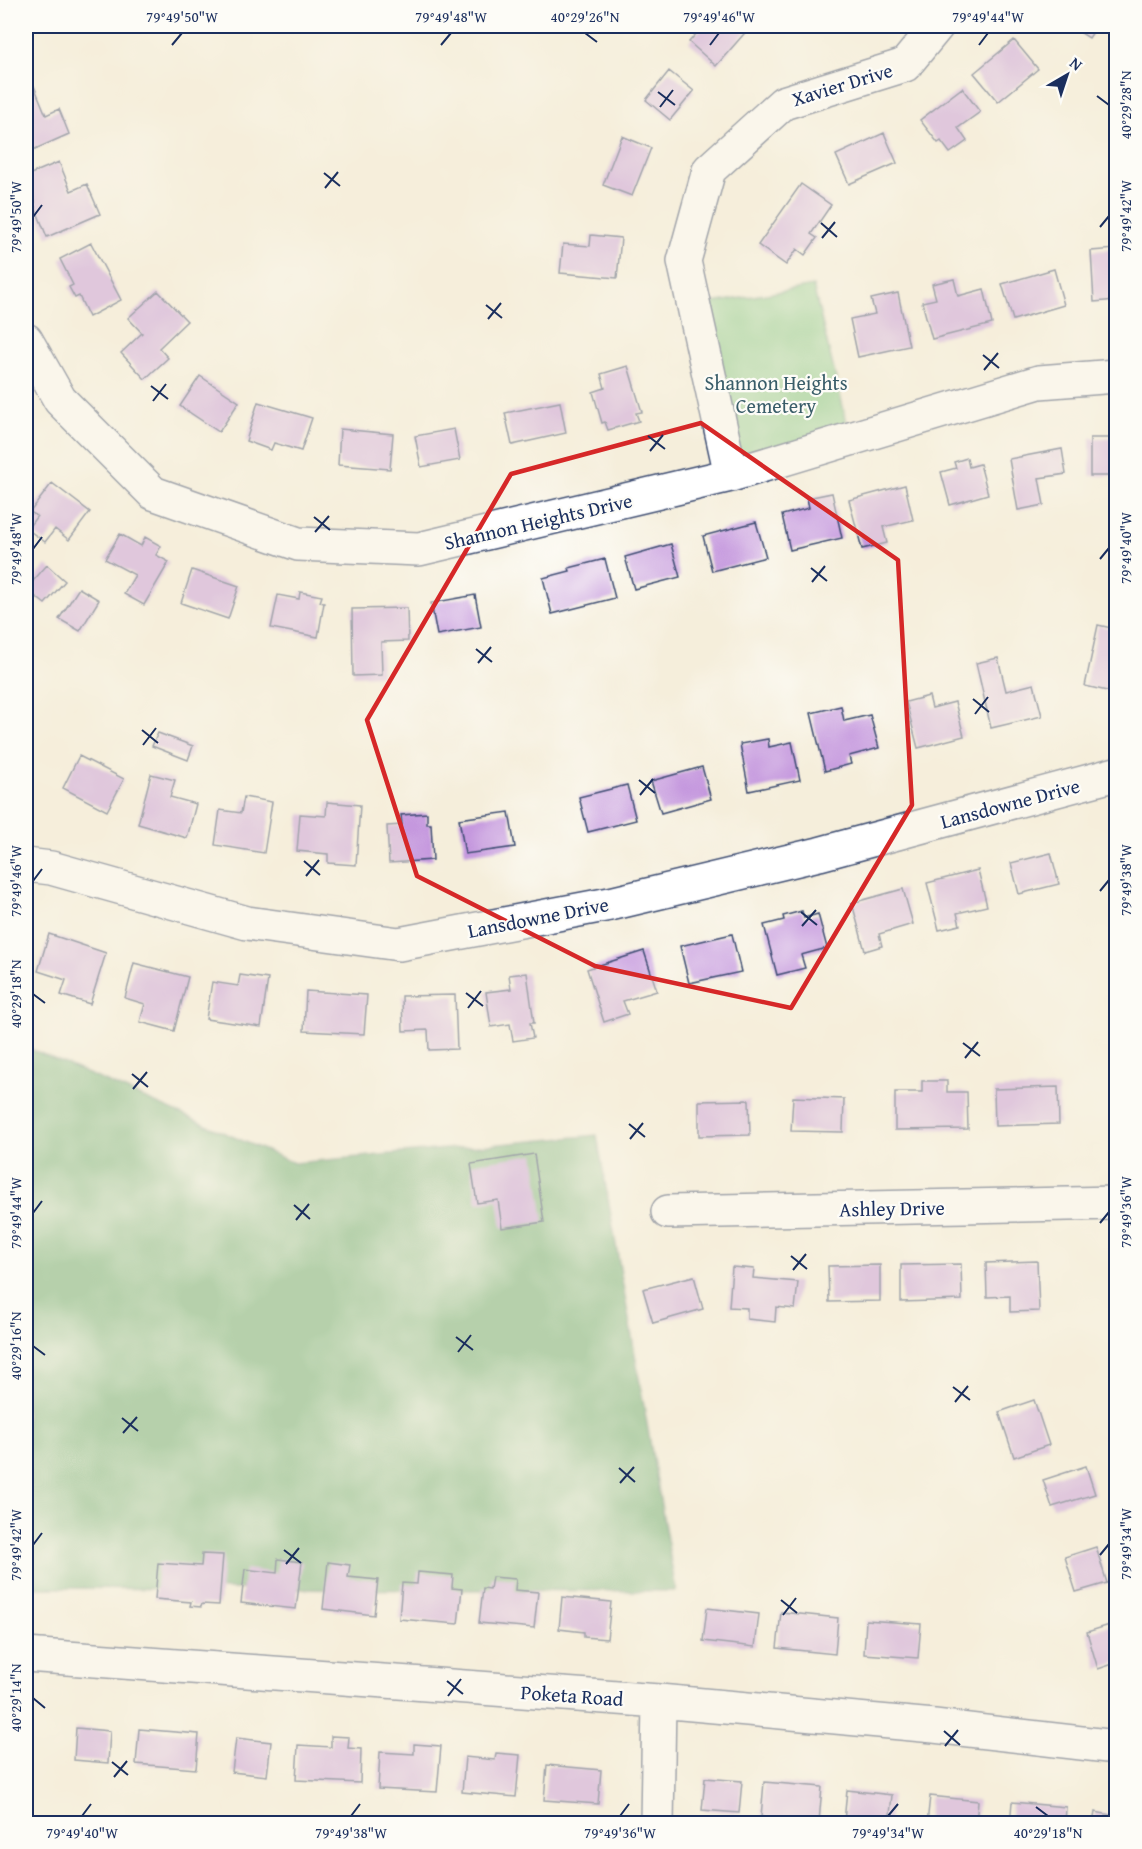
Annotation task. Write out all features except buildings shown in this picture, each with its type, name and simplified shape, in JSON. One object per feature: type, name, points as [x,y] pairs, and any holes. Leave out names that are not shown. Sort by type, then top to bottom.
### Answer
[{"type":"street","name":"Xavier Drive","points":[[731,475],[684,261],[709,170],[783,103],[905,65],[938,26]]},
{"type":"street","name":"Shannon Heights Drive","points":[[26,340],[60,400],[153,492],[298,544],[419,549],[731,475],[1039,382],[1116,376]]},
{"type":"street","name":"Lansdowne Drive","points":[[26,865],[51,868],[247,923],[399,944],[610,904],[819,854],[1116,774]]},
{"type":"street","name":"Ashley Drive","points":[[668,1212],[1116,1203]]},
{"type":"street","name":"Poketa Road","points":[[26,1654],[659,1701],[934,1726],[1116,1747]]},
{"type":"street","points":[[657,1824],[659,1701]]},
{"type":"highlighted area","points":[[701,423],[898,560],[912,805],[791,1008],[595,966],[417,876],[367,720],[511,474]]},
{"type":"green space","name":"Shannon Heights Cemetery","points":[[813,286],[851,439],[731,475],[694,306]]},
{"type":"green space","points":[[26,1047],[294,1163],[597,1135],[676,1591],[26,1588]]}]
